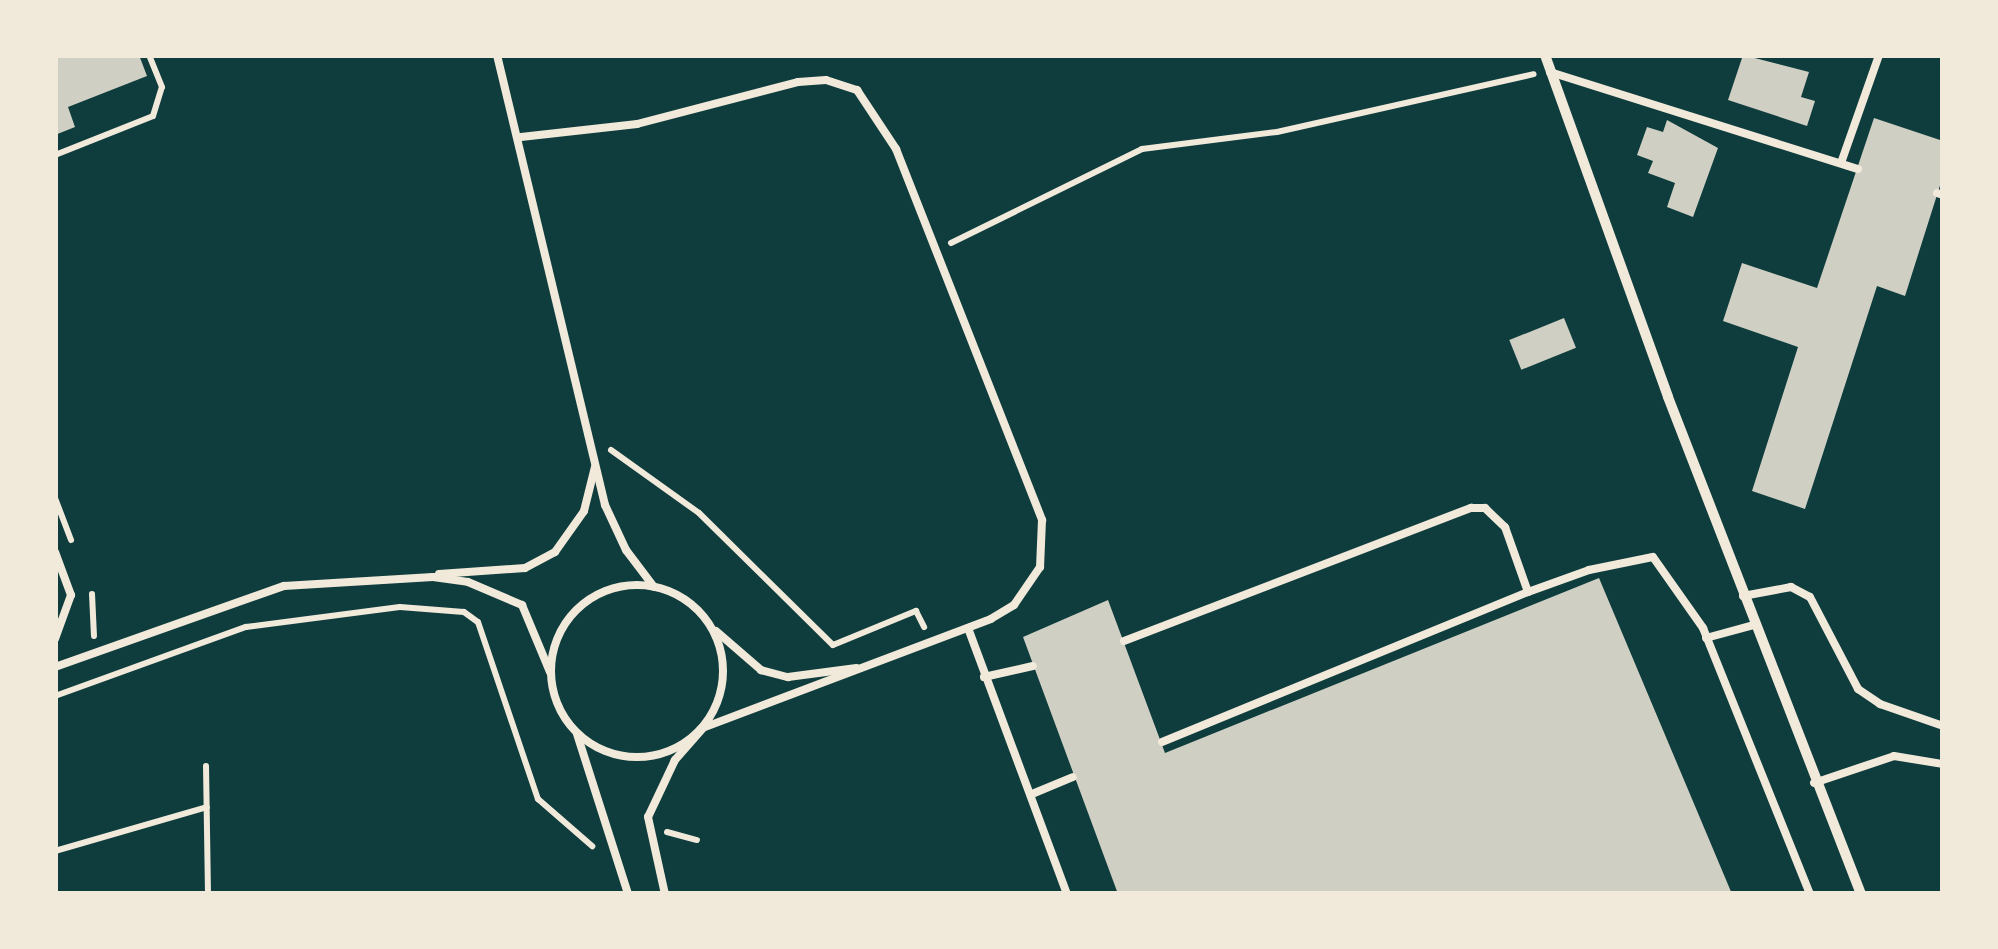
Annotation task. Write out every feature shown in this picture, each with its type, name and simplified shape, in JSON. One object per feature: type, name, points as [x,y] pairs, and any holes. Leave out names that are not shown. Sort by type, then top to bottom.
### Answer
[{"type":"street","points":[[1546,55],[1743,596],[1860,894]]},
{"type":"lane","points":[[496,55],[521,138],[595,464],[626,550],[654,586]]},
{"type":"lane","points":[[1841,164],[1878,55]]},
{"type":"lane","points":[[1550,72],[1858,168]]},
{"type":"lane","points":[[390,578],[468,582],[506,595],[530,618],[563,716],[577,734],[600,750],[655,756],[702,728],[968,628],[1014,605],[1040,568],[1042,520],[880,115],[857,90],[826,80],[798,82],[636,124],[521,138]]},
{"type":"lane","points":[[55,666],[284,586],[537,564],[555,552],[584,510],[595,464]]},
{"type":"lane","points":[[1124,641],[1471,508],[1485,508],[1505,527],[1528,592]]},
{"type":"lane","points":[[55,552],[70,594],[55,639]]},
{"type":"lane","points":[[1162,742],[1528,592],[1589,570],[1653,557],[1706,638],[1810,894]]},
{"type":"lane","points":[[550,672],[559,636],[582,605],[628,585],[654,586],[695,607],[761,670],[788,678],[870,666]]},
{"type":"lane","points":[[1743,596],[1792,587],[1810,597],[1858,688],[1880,704],[1943,726]]},
{"type":"lane","points":[[665,894],[648,831],[652,801],[702,728],[723,677],[710,624]]},
{"type":"lane","points":[[1706,638],[1754,625]]},
{"type":"lane","points":[[968,628],[1067,894]]},
{"type":"lane","points":[[984,677],[1033,666]]},
{"type":"lane","points":[[577,734],[628,894]]},
{"type":"lane","points":[[1814,783],[1894,756],[1943,764]]},
{"type":"lane","points":[[1032,794],[1073,777]]},
{"type":"path","points":[[56,153],[153,116],[162,88],[149,55]]},
{"type":"path","points":[[936,251],[1142,149],[1277,132],[1550,72]]},
{"type":"path","points":[[590,434],[699,513],[832,644],[916,612],[932,642]]},
{"type":"path","points":[[55,696],[246,627],[400,607],[464,612],[478,622],[538,799],[593,847],[613,842]]},
{"type":"path","points":[[206,766],[208,894]]},
{"type":"path","points":[[55,851],[208,807]]},
{"type":"path","points":[[648,831],[697,840]]},
{"type":"building","points":[[55,55],[139,55],[147,76],[68,107],[75,127],[55,135]]},
{"type":"building","points":[[1743,55],[1809,72],[1801,97],[1815,101],[1807,126],[1728,100]]},
{"type":"building","points":[[1874,118],[1943,141],[1943,176],[1905,296],[1877,286],[1805,509],[1752,491],[1798,347],[1723,321],[1742,263],[1817,288]]},
{"type":"building","points":[[1667,120],[1718,148],[1693,217],[1667,207],[1675,183],[1648,173],[1653,161],[1637,155],[1647,127],[1663,132]]},
{"type":"building","points":[[1564,318],[1576,348],[1521,370],[1509,340]]},
{"type":"building","points":[[1599,578],[1732,894],[1118,894],[1023,637],[1108,600],[1165,753]]}]
